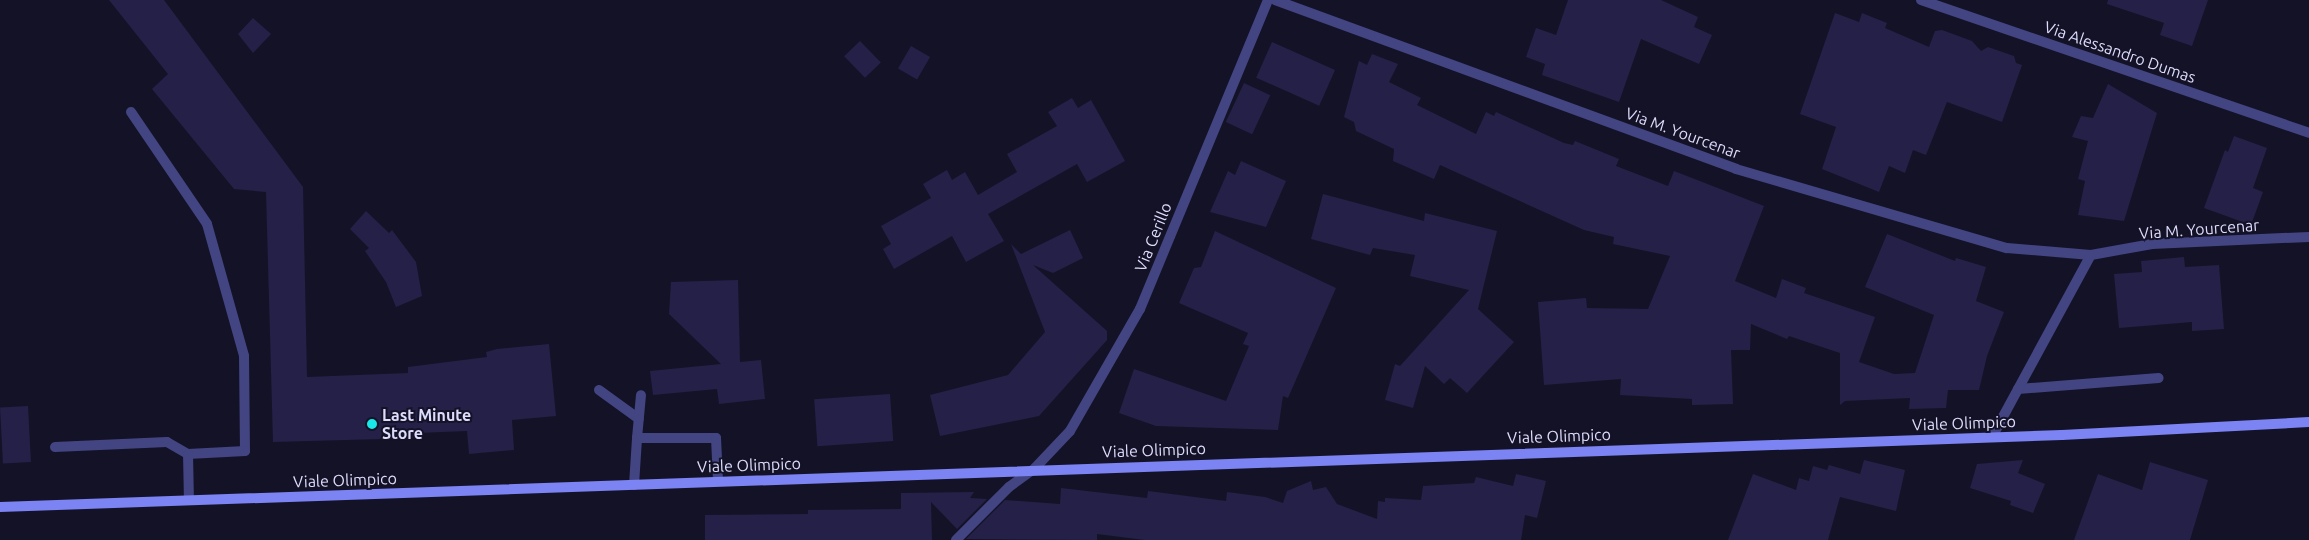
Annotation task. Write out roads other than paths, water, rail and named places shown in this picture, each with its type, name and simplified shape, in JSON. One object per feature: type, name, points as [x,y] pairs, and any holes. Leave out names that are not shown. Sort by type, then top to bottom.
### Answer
[{"type":"street","name":"Via Cerillo","points":[[956,540],[1009,487],[1035,468],[1070,432],[1140,309],[1268,0]]},
{"type":"street","name":"Via M. Yourcenar","points":[[1275,0],[1736,169],[2007,248],[2091,255],[2152,244],[2309,237]]},
{"type":"street","name":"Via Alessandro Dumas","points":[[1921,0],[2309,133]]},
{"type":"street","points":[[55,447],[167,442],[188,454],[246,451],[244,356],[207,224],[131,112]]},
{"type":"street","points":[[1992,437],[2091,255]]},
{"type":"street","points":[[2018,389],[2158,378]]},
{"type":"street","points":[[599,390],[639,419]]},
{"type":"street","points":[[634,485],[641,395]]},
{"type":"street","name":"Viale Olimpico","points":[[0,507],[634,485],[1035,468],[1992,437],[2309,422]]},
{"type":"street","points":[[637,438],[716,438],[718,481]]},
{"type":"street","points":[[188,454],[190,500]]},
{"type":"place","name":"Last Minute Store","points":[[372,424]]}]
